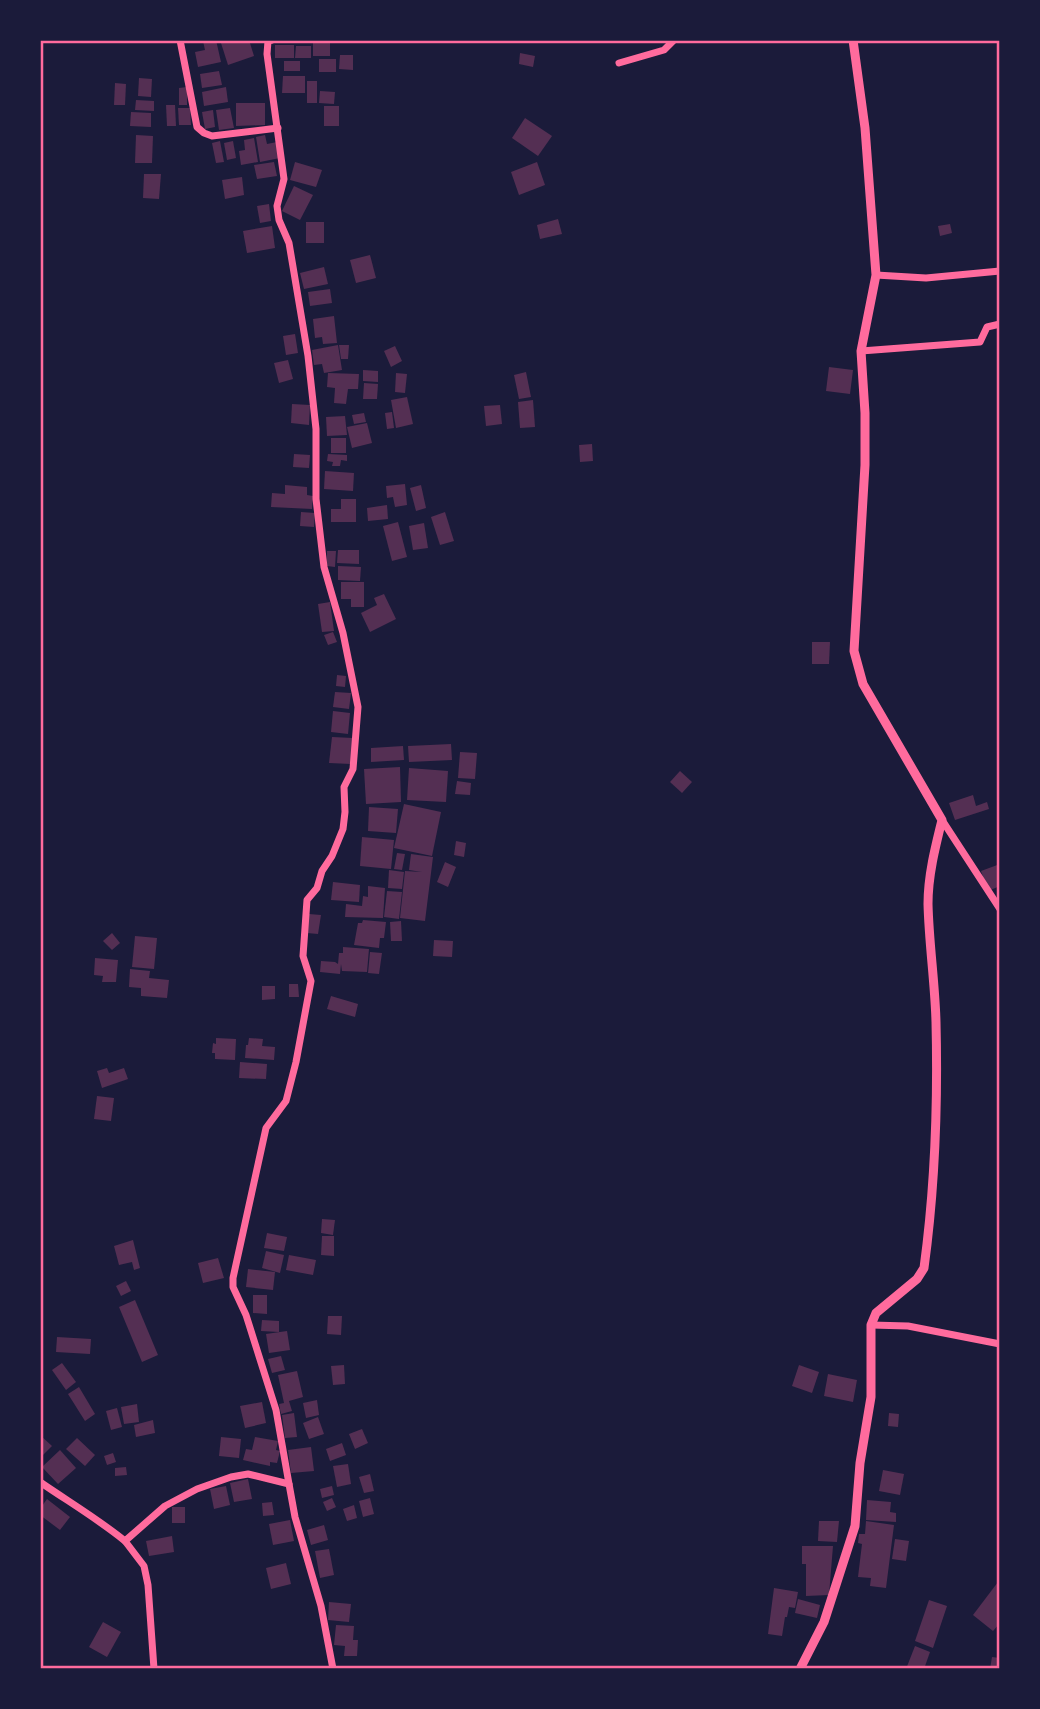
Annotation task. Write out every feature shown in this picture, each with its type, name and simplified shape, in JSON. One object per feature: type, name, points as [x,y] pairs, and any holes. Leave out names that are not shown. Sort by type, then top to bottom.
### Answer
[{"type":"street","points":[[180,40],[197,127],[212,136],[278,128]]},
{"type":"street","points":[[272,40],[268,41],[267,54],[284,179],[277,206],[279,220],[289,243],[308,356],[316,429],[316,499],[324,567],[343,633],[358,706],[353,769],[344,787],[343,829],[332,856],[322,871],[317,888],[307,900],[303,956],[311,981],[296,1062],[286,1101],[266,1128],[233,1287],[246,1315],[276,1410],[295,1517],[321,1606],[333,1669]]},
{"type":"street","points":[[619,63],[664,50],[674,40]]},
{"type":"street","points":[[853,40],[865,128],[876,275],[861,351],[866,413],[865,465],[853,651],[863,684],[942,820],[1000,909]]},
{"type":"street","points":[[876,275],[926,278],[1000,271]]},
{"type":"street","points":[[861,351],[980,342],[988,327],[1000,324]]},
{"type":"street","points":[[800,1669],[824,1622],[855,1526],[860,1462],[871,1397],[871,1325],[876,1313],[917,1279],[923,1268],[926,1252],[933,1188],[937,1104],[936,1020],[928,903],[932,855],[942,820]]},
{"type":"street","points":[[871,1325],[908,1326],[1000,1344]]},
{"type":"street","points":[[125,1541],[165,1506],[197,1489],[248,1474],[289,1483]]},
{"type":"street","points":[[40,1482],[99,1520],[125,1541],[145,1566],[154,1669]]},
{"type":"building","points":[[216,40],[221,62],[198,67],[195,52],[205,50],[203,41]]},
{"type":"building","points":[[229,40],[249,40],[254,56],[228,65],[221,43]]},
{"type":"building","points":[[313,42],[330,42],[330,56],[313,56]]},
{"type":"building","points":[[275,45],[294,45],[294,58],[275,58]]},
{"type":"building","points":[[296,46],[311,46],[311,58],[295,58]]},
{"type":"building","points":[[520,53],[535,56],[533,67],[519,64]]},
{"type":"building","points":[[340,55],[353,55],[353,70],[339,69]]},
{"type":"building","points":[[319,59],[336,59],[336,72],[319,72]]},
{"type":"building","points":[[284,61],[300,61],[300,71],[284,71]]},
{"type":"building","points":[[219,71],[222,85],[202,88],[200,74]]},
{"type":"building","points":[[283,76],[305,76],[305,93],[282,93]]},
{"type":"building","points":[[139,78],[152,79],[151,97],[138,96]]},
{"type":"building","points":[[307,81],[317,81],[317,103],[307,103]]},
{"type":"building","points":[[115,83],[126,84],[125,105],[114,105]]},
{"type":"building","points":[[187,87],[187,105],[179,105],[179,88]]},
{"type":"building","points":[[226,87],[228,102],[204,106],[202,92]]},
{"type":"building","points":[[320,91],[335,92],[334,104],[319,103]]},
{"type":"building","points":[[136,100],[154,101],[154,111],[135,110]]},
{"type":"building","points":[[236,103],[265,103],[265,125],[236,126]]},
{"type":"building","points":[[166,105],[175,105],[176,126],[167,126]]},
{"type":"building","points":[[324,106],[339,106],[339,126],[324,126]]},
{"type":"building","points":[[178,108],[190,108],[191,125],[179,125]]},
{"type":"building","points":[[230,108],[234,128],[219,130],[216,110]]},
{"type":"building","points":[[213,110],[215,127],[205,129],[202,112]]},
{"type":"building","points":[[131,112],[151,113],[151,127],[130,126]]},
{"type":"building","points":[[525,118],[552,136],[538,156],[512,138]]},
{"type":"building","points":[[136,135],[153,136],[152,163],[135,163]]},
{"type":"building","points":[[265,135],[267,144],[277,142],[280,158],[260,162],[256,137]]},
{"type":"building","points":[[254,138],[258,162],[241,165],[239,151],[245,150],[244,140]]},
{"type":"building","points":[[220,141],[224,162],[216,163],[212,143]]},
{"type":"building","points":[[233,141],[236,158],[227,160],[224,143]]},
{"type":"building","points":[[274,162],[277,176],[257,179],[254,165]]},
{"type":"building","points":[[295,162],[322,170],[316,187],[290,180]]},
{"type":"building","points":[[537,162],[545,185],[519,195],[511,172]]},
{"type":"building","points":[[144,174],[161,174],[159,199],[143,198]]},
{"type":"building","points":[[242,177],[244,195],[225,199],[222,180]]},
{"type":"building","points":[[294,186],[313,195],[300,220],[282,211]]},
{"type":"building","points":[[269,204],[271,221],[260,223],[257,206]]},
{"type":"building","points":[[558,219],[562,234],[540,239],[537,225]]},
{"type":"building","points":[[306,222],[324,222],[324,243],[306,243]]},
{"type":"building","points":[[950,224],[952,233],[940,236],[938,226]]},
{"type":"building","points":[[272,226],[275,248],[247,253],[243,231]]},
{"type":"building","points":[[370,255],[376,278],[356,283],[350,260]]},
{"type":"building","points":[[324,267],[328,284],[304,289],[300,273]]},
{"type":"building","points":[[330,289],[332,303],[310,306],[308,292]]},
{"type":"building","points":[[334,316],[337,343],[323,344],[322,337],[315,338],[313,319]]},
{"type":"building","points":[[295,334],[298,353],[286,355],[283,336]]},
{"type":"building","points":[[338,345],[342,370],[324,373],[322,364],[314,365],[312,350]]},
{"type":"building","points":[[339,345],[349,345],[348,359],[341,359]]},
{"type":"building","points":[[395,346],[402,361],[391,367],[384,351]]},
{"type":"building","points":[[288,360],[293,379],[279,383],[274,363]]},
{"type":"building","points":[[829,367],[853,370],[850,394],[826,391]]},
{"type":"building","points":[[363,370],[378,371],[378,382],[363,381]]},
{"type":"building","points":[[526,372],[531,397],[519,399],[514,375]]},
{"type":"building","points":[[328,373],[359,374],[358,389],[348,389],[346,404],[334,403],[335,388],[327,387]]},
{"type":"building","points":[[396,373],[407,374],[405,393],[395,392]]},
{"type":"building","points":[[364,383],[378,384],[377,399],[363,399]]},
{"type":"building","points":[[407,397],[413,424],[396,428],[391,400]]},
{"type":"building","points":[[533,400],[535,427],[520,428],[518,402]]},
{"type":"building","points":[[292,404],[310,405],[309,425],[291,423]]},
{"type":"building","points":[[500,405],[502,424],[486,426],[484,406]]},
{"type":"building","points":[[392,412],[394,428],[387,429],[385,413]]},
{"type":"building","points":[[364,413],[366,422],[354,424],[352,415]]},
{"type":"building","points":[[345,416],[347,435],[327,436],[326,417]]},
{"type":"building","points":[[367,423],[372,443],[352,448],[347,427]]},
{"type":"building","points":[[331,438],[346,438],[346,453],[331,453]]},
{"type":"building","points":[[592,444],[593,461],[580,462],[579,445]]},
{"type":"building","points":[[294,454],[310,455],[309,468],[293,467]]},
{"type":"building","points":[[328,454],[347,455],[347,461],[341,460],[340,466],[332,466],[333,462],[327,461]]},
{"type":"building","points":[[325,471],[354,473],[353,491],[324,489]]},
{"type":"building","points":[[405,484],[407,505],[395,507],[393,497],[387,498],[386,486]]},
{"type":"building","points":[[285,485],[307,487],[307,495],[313,496],[312,509],[271,507],[272,493],[285,494]]},
{"type":"building","points":[[421,485],[426,508],[416,511],[410,488]]},
{"type":"building","points":[[341,499],[356,499],[356,522],[331,522],[331,509],[341,509]]},
{"type":"building","points":[[387,505],[388,519],[368,521],[367,508]]},
{"type":"building","points":[[301,512],[315,513],[314,527],[300,526]]},
{"type":"building","points":[[445,512],[454,541],[440,545],[431,517]]},
{"type":"building","points":[[398,522],[407,557],[392,561],[383,526]]},
{"type":"building","points":[[424,523],[428,548],[413,550],[409,526]]},
{"type":"building","points":[[338,550],[359,550],[359,564],[337,563]]},
{"type":"building","points":[[327,551],[336,551],[335,567],[327,566]]},
{"type":"building","points":[[338,566],[361,567],[360,581],[338,580]]},
{"type":"building","points":[[341,582],[364,582],[364,607],[351,607],[351,599],[341,599]]},
{"type":"building","points":[[384,594],[396,619],[370,632],[361,613],[377,605],[374,598]]},
{"type":"building","points":[[330,602],[334,631],[322,632],[318,604]]},
{"type":"building","points":[[333,632],[337,642],[328,645],[324,635]]},
{"type":"building","points":[[812,642],[830,642],[829,664],[812,664]]},
{"type":"building","points":[[337,675],[346,676],[345,687],[336,686]]},
{"type":"building","points":[[335,692],[351,693],[349,709],[333,707]]},
{"type":"building","points":[[333,711],[350,713],[348,734],[331,732]]},
{"type":"building","points":[[332,737],[353,738],[351,764],[329,763]]},
{"type":"building","points":[[451,744],[452,760],[409,762],[408,746]]},
{"type":"building","points":[[403,746],[404,760],[371,762],[371,748]]},
{"type":"building","points":[[460,752],[477,753],[475,779],[458,778]]},
{"type":"building","points":[[400,767],[401,802],[366,804],[364,769]]},
{"type":"building","points":[[409,768],[448,771],[446,802],[407,800]]},
{"type":"building","points":[[680,771],[692,782],[682,793],[670,782]]},
{"type":"building","points":[[457,781],[471,783],[470,795],[455,794]]},
{"type":"building","points":[[973,795],[976,806],[987,802],[989,809],[955,820],[949,803]]},
{"type":"building","points":[[404,804],[441,812],[432,856],[394,848]]},
{"type":"building","points":[[369,807],[398,809],[396,833],[368,831]]},
{"type":"building","points":[[362,837],[394,840],[391,869],[360,866]]},
{"type":"building","points":[[456,841],[466,843],[464,857],[454,855]]},
{"type":"building","points":[[397,853],[405,854],[402,870],[394,869]]},
{"type":"building","points":[[411,854],[433,857],[425,921],[400,918],[405,871],[422,872],[409,870]]},
{"type":"building","points":[[445,862],[456,867],[448,887],[437,882]]},
{"type":"building","points":[[1000,864],[1000,886],[988,891],[981,871]]},
{"type":"building","points":[[389,870],[404,872],[402,889],[388,888]]},
{"type":"building","points":[[333,882],[360,885],[359,902],[331,900]]},
{"type":"building","points":[[368,886],[385,888],[383,918],[345,917],[346,904],[362,906],[363,896],[368,897]]},
{"type":"building","points":[[387,891],[402,892],[399,919],[384,917]]},
{"type":"building","points":[[309,914],[321,915],[318,934],[307,933]]},
{"type":"building","points":[[363,920],[386,922],[384,938],[380,938],[379,948],[354,945],[358,923]]},
{"type":"building","points":[[401,921],[402,941],[391,941],[390,922]]},
{"type":"building","points":[[112,933],[120,943],[112,950],[103,941]]},
{"type":"building","points":[[135,936],[157,938],[154,969],[132,967]]},
{"type":"building","points":[[434,940],[453,941],[452,957],[433,956]]},
{"type":"building","points":[[343,947],[369,949],[367,972],[342,971],[341,964],[340,974],[320,972],[321,961],[338,964],[339,953],[343,953]]},
{"type":"building","points":[[370,952],[382,953],[379,974],[368,973]]},
{"type":"building","points":[[95,958],[118,960],[116,982],[102,982],[103,976],[94,975]]},
{"type":"building","points":[[130,969],[150,971],[149,978],[169,980],[167,998],[141,996],[141,988],[129,987]]},
{"type":"building","points":[[289,984],[298,984],[299,997],[289,997]]},
{"type":"building","points":[[262,986],[275,986],[275,999],[262,1000]]},
{"type":"building","points":[[331,996],[358,1004],[355,1017],[327,1009]]},
{"type":"building","points":[[216,1038],[236,1039],[235,1060],[215,1059],[215,1053],[212,1053]]},
{"type":"building","points":[[249,1038],[263,1039],[262,1046],[275,1047],[274,1060],[245,1058]]},
{"type":"building","points":[[240,1062],[267,1064],[266,1079],[239,1078]]},
{"type":"building","points":[[107,1068],[109,1073],[124,1068],[128,1079],[102,1088],[97,1071]]},
{"type":"building","points":[[97,1096],[114,1098],[111,1121],[94,1119]]},
{"type":"building","points":[[322,1219],[335,1220],[333,1235],[321,1233]]},
{"type":"building","points":[[267,1233],[287,1237],[284,1251],[264,1248]]},
{"type":"building","points":[[322,1236],[334,1236],[334,1256],[321,1255]]},
{"type":"building","points":[[133,1240],[140,1268],[134,1270],[132,1262],[119,1265],[114,1246]]},
{"type":"building","points":[[266,1251],[284,1255],[280,1273],[262,1268]]},
{"type":"building","points":[[289,1255],[316,1260],[313,1275],[286,1270]]},
{"type":"building","points":[[218,1258],[224,1278],[203,1283],[198,1263]]},
{"type":"building","points":[[248,1269],[275,1272],[273,1290],[246,1287]]},
{"type":"building","points":[[126,1281],[131,1291],[121,1296],[116,1286]]},
{"type":"building","points":[[253,1295],[267,1295],[267,1314],[253,1313]]},
{"type":"building","points":[[135,1300],[158,1355],[142,1362],[119,1307]]},
{"type":"building","points":[[328,1316],[342,1316],[341,1335],[327,1334]]},
{"type":"building","points":[[262,1320],[279,1321],[279,1332],[261,1331]]},
{"type":"building","points":[[287,1331],[290,1350],[269,1353],[266,1334]]},
{"type":"building","points":[[57,1337],[91,1339],[90,1354],[56,1352]]},
{"type":"building","points":[[281,1356],[285,1370],[272,1373],[268,1359]]},
{"type":"building","points":[[62,1363],[76,1382],[66,1390],[52,1370]]},
{"type":"building","points":[[344,1365],[345,1384],[333,1385],[331,1366]]},
{"type":"building","points":[[799,1365],[819,1372],[812,1393],[792,1386]]},
{"type":"building","points":[[297,1371],[303,1397],[289,1401],[292,1411],[281,1414],[279,1404],[284,1403],[278,1375]]},
{"type":"building","points":[[828,1374],[857,1380],[853,1402],[824,1396]]},
{"type":"building","points":[[79,1387],[95,1414],[85,1421],[68,1394]]},
{"type":"building","points":[[317,1400],[319,1415],[306,1418],[303,1403]]},
{"type":"building","points":[[262,1402],[266,1423],[245,1428],[240,1406]]},
{"type":"building","points":[[137,1404],[139,1422],[124,1424],[121,1407]]},
{"type":"building","points":[[117,1408],[122,1427],[111,1430],[106,1411]]},
{"type":"building","points":[[294,1413],[297,1437],[285,1438],[282,1415]]},
{"type":"building","points":[[889,1413],[899,1414],[898,1427],[888,1426]]},
{"type":"building","points":[[318,1417],[324,1434],[309,1439],[303,1423]]},
{"type":"building","points":[[153,1420],[155,1433],[136,1437],[134,1425]]},
{"type":"building","points":[[362,1429],[368,1443],[355,1449],[349,1434]]},
{"type":"building","points":[[40,1435],[52,1446],[40,1458]]},
{"type":"building","points":[[221,1437],[241,1439],[239,1458],[219,1456]]},
{"type":"building","points":[[255,1437],[278,1441],[276,1450],[280,1451],[277,1463],[270,1462],[270,1466],[243,1460],[246,1449],[252,1450]]},
{"type":"building","points":[[77,1438],[95,1455],[85,1466],[66,1449]]},
{"type":"building","points":[[342,1443],[346,1455],[330,1461],[326,1449]]},
{"type":"building","points":[[311,1447],[314,1471],[291,1473],[288,1450]]},
{"type":"building","points":[[60,1450],[76,1468],[58,1484],[42,1467]]},
{"type":"building","points":[[113,1453],[116,1462],[107,1465],[104,1456]]},
{"type":"building","points":[[348,1464],[351,1484],[337,1487],[333,1466]]},
{"type":"building","points":[[126,1467],[127,1475],[115,1476],[115,1468]]},
{"type":"building","points":[[883,1470],[904,1474],[900,1495],[879,1491]]},
{"type":"building","points":[[370,1474],[374,1491],[364,1493],[359,1477]]},
{"type":"building","points":[[248,1479],[252,1499],[234,1502],[230,1483]]},
{"type":"building","points":[[226,1486],[230,1505],[214,1509],[210,1489]]},
{"type":"building","points":[[332,1486],[334,1495],[322,1498],[320,1489]]},
{"type":"building","points":[[332,1498],[336,1507],[327,1511],[323,1502]]},
{"type":"building","points":[[370,1498],[374,1514],[363,1517],[359,1501]]},
{"type":"building","points":[[47,1499],[70,1517],[60,1530],[40,1515],[40,1509]]},
{"type":"building","points":[[867,1500],[891,1502],[890,1512],[896,1513],[896,1522],[866,1520]]},
{"type":"building","points":[[272,1502],[274,1515],[263,1516],[262,1503]]},
{"type":"building","points":[[354,1505],[357,1518],[347,1521],[343,1509]]},
{"type":"building","points":[[172,1507],[185,1507],[185,1523],[172,1523]]},
{"type":"building","points":[[290,1520],[294,1541],[273,1545],[269,1524]]},
{"type":"building","points":[[819,1521],[839,1521],[837,1542],[818,1541]]},
{"type":"building","points":[[866,1521],[894,1525],[886,1588],[870,1586],[871,1578],[858,1577],[862,1544],[858,1543],[859,1534],[865,1534]]},
{"type":"building","points":[[324,1525],[328,1540],[311,1545],[307,1530]]},
{"type":"building","points":[[172,1536],[174,1552],[149,1556],[146,1541]]},
{"type":"building","points":[[895,1539],[909,1541],[906,1561],[892,1559]]},
{"type":"building","points":[[802,1546],[833,1546],[829,1595],[806,1596],[806,1564],[802,1564]]},
{"type":"building","points":[[329,1549],[334,1575],[320,1578],[315,1551]]},
{"type":"building","points":[[286,1563],[291,1584],[271,1589],[266,1568]]},
{"type":"building","points":[[998,1582],[1000,1623],[993,1631],[973,1615]]},
{"type":"building","points":[[774,1588],[798,1592],[795,1608],[789,1607],[785,1617],[782,1636],[768,1634]]},
{"type":"building","points":[[798,1599],[820,1605],[817,1618],[795,1613]]},
{"type":"building","points":[[929,1600],[947,1606],[933,1648],[915,1641]]},
{"type":"building","points":[[329,1602],[351,1604],[349,1622],[328,1620]]},
{"type":"building","points":[[103,1622],[121,1632],[107,1657],[89,1647]]},
{"type":"building","points":[[336,1625],[354,1626],[353,1640],[358,1640],[357,1656],[344,1656],[345,1646],[334,1645]]},
{"type":"building","points":[[915,1646],[930,1652],[924,1669],[906,1669]]},
{"type":"building","points":[[992,1657],[1000,1658],[1000,1669],[990,1669]]}]
